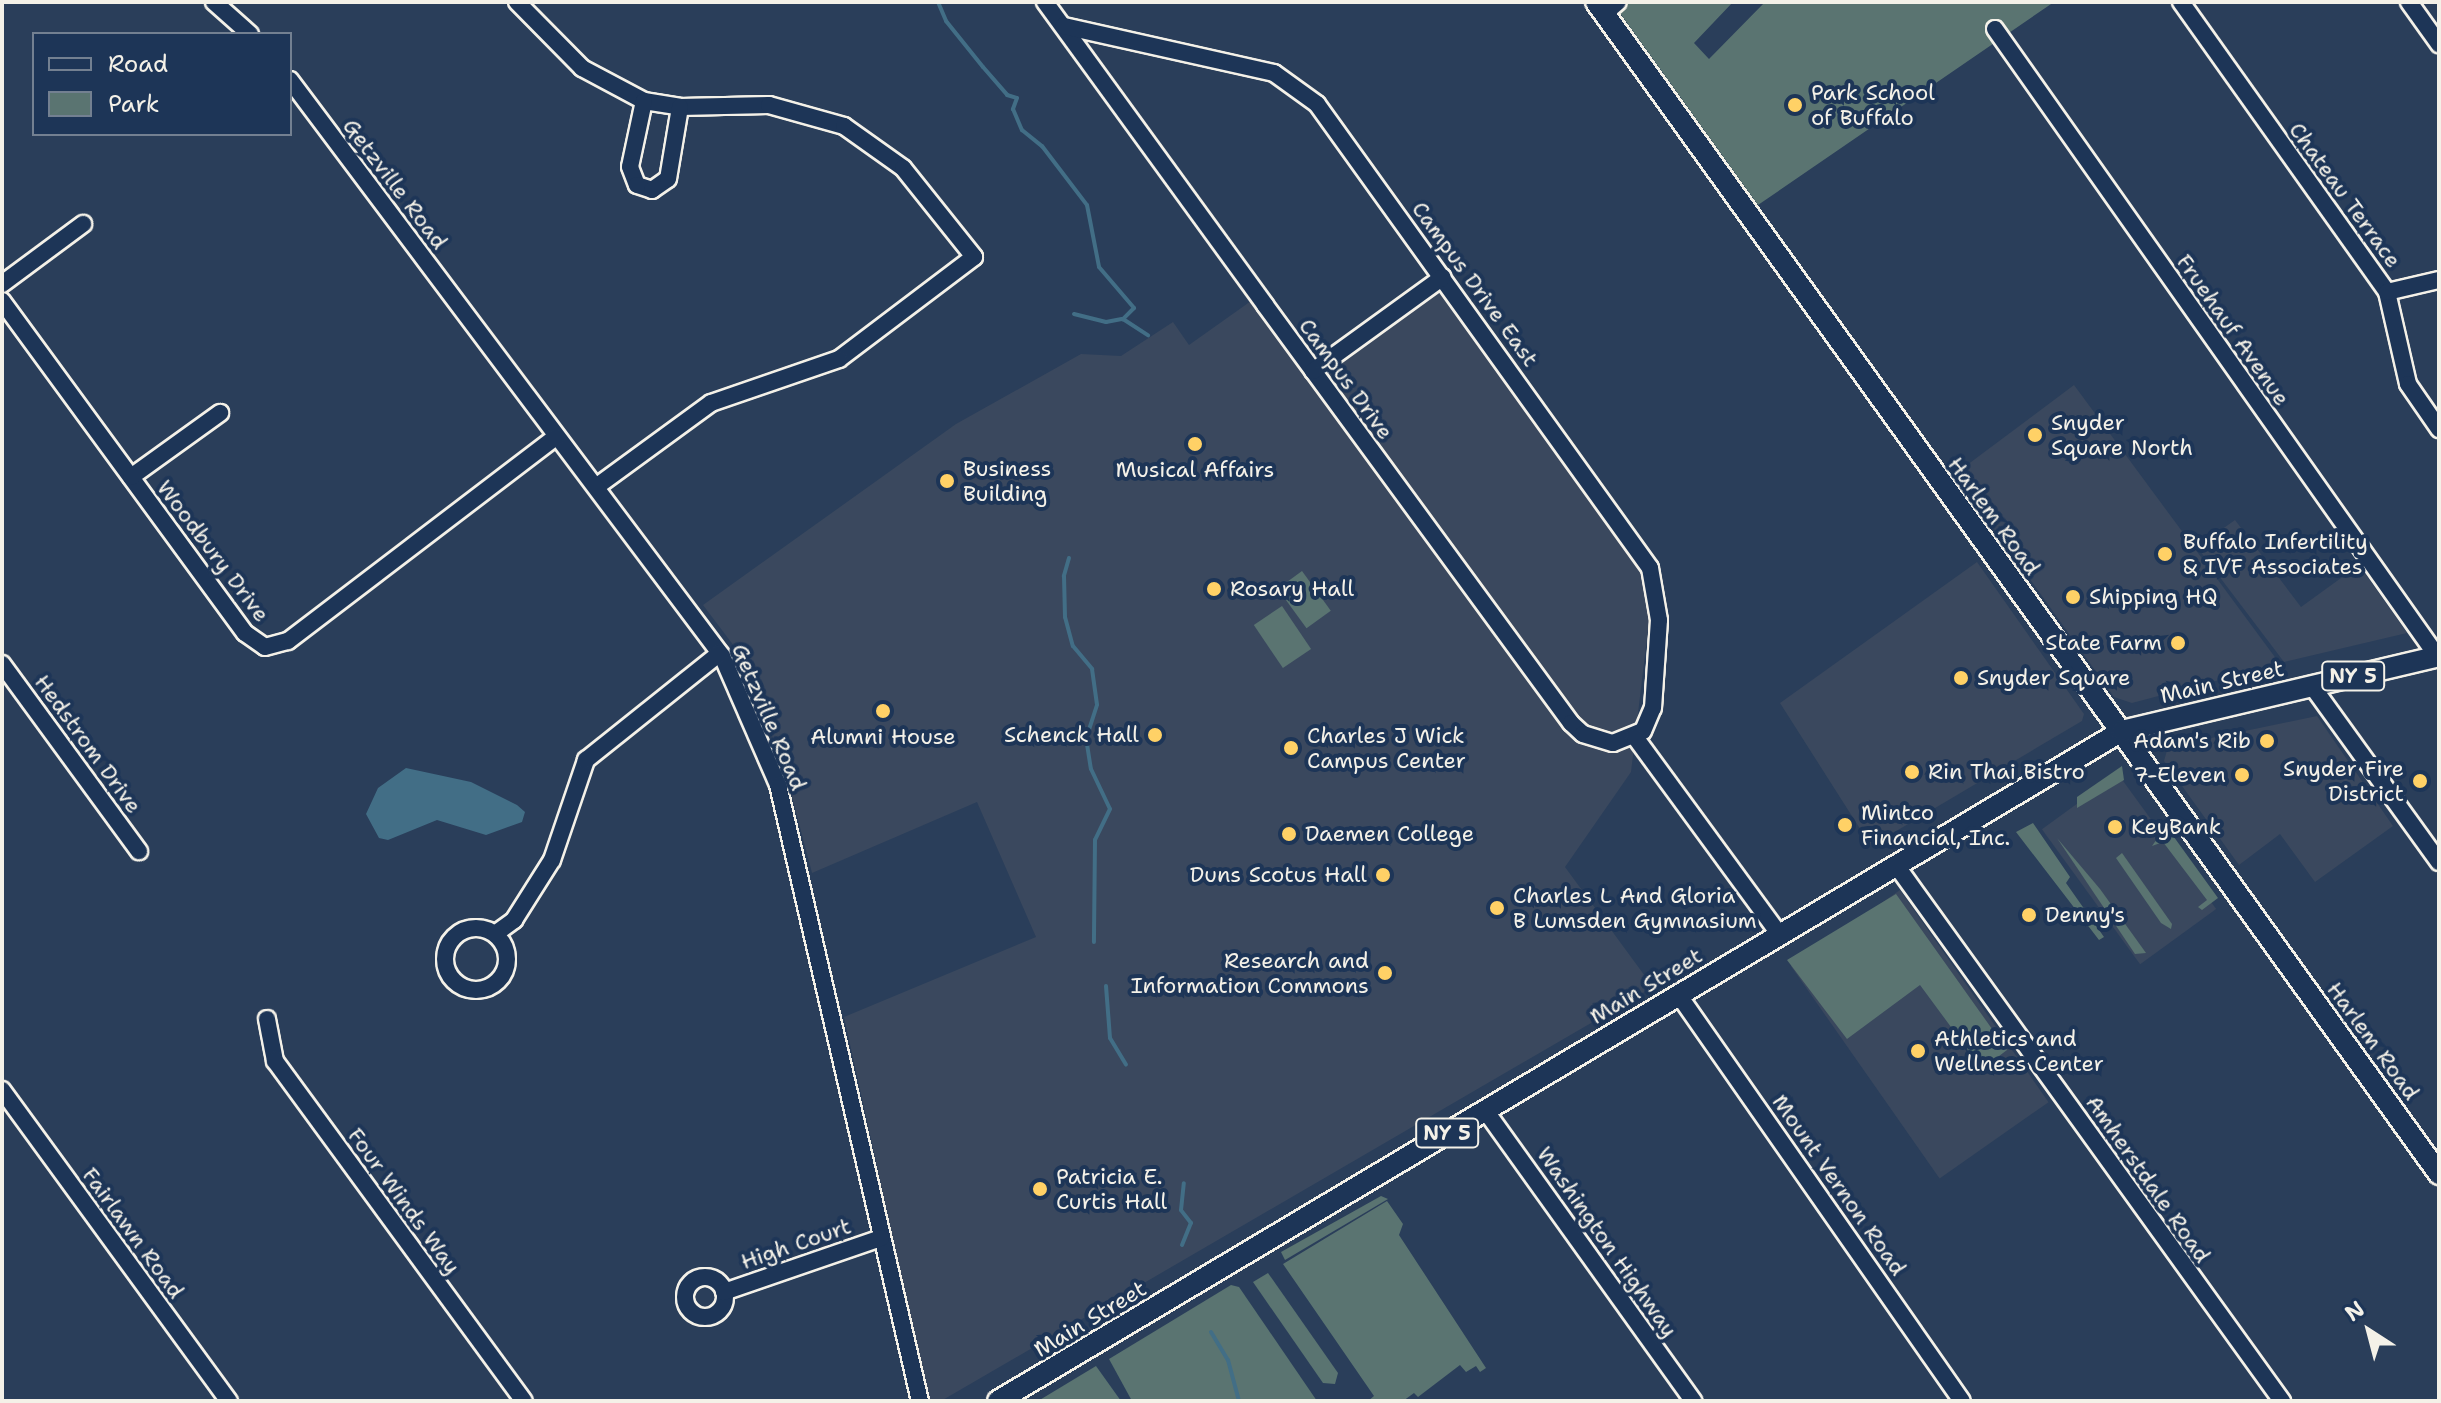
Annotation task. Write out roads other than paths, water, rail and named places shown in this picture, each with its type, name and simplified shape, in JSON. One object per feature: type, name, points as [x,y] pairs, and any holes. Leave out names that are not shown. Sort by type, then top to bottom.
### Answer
[{"type":"main road","name":"Harlem Road","points":[[1606,6],[2439,1174]]},
{"type":"main road","name":"Main Street","points":[[1001,1400],[2122,731],[2438,656]]},
{"type":"street","points":[[214,2],[248,32]]},
{"type":"street","points":[[517,2],[582,68],[644,101],[680,107],[769,105],[844,126],[903,168],[974,257],[839,359],[711,403],[596,487]]},
{"type":"street","name":"Campus Drive","points":[[1045,2],[1571,723],[1594,739],[1613,743],[1635,737]]},
{"type":"street","name":"Chateau Terrace","points":[[2181,2],[2387,292],[2408,384],[2439,429]]},
{"type":"street","points":[[2409,2],[2439,44]]},
{"type":"street","name":"Campus Drive East","points":[[1063,26],[1240,63],[1290,80],[1326,115],[1650,568],[1658,598],[1656,684],[1648,724],[1635,737]]},
{"type":"street","name":"Fruehauf Avenue","points":[[1995,29],[2438,656]]},
{"type":"street","name":"Getzville Road","points":[[292,83],[720,653],[778,785],[920,1401]]},
{"type":"street","points":[[644,101],[630,167],[637,185],[652,190],[668,179],[680,107]]},
{"type":"street","points":[[2,284],[83,224]]},
{"type":"street","points":[[1313,371],[1443,277]]},
{"type":"street","points":[[2387,292],[2439,280]]},
{"type":"street","name":"Woodbury Drive","points":[[2,301],[256,644],[275,646],[556,437]]},
{"type":"street","points":[[131,477],[220,413]]},
{"type":"street","points":[[495,934],[514,920],[552,860],[586,760],[720,653]]},
{"type":"street","name":"Hedstrom Drive","points":[[2,664],[139,851]]},
{"type":"street","points":[[2312,686],[2439,862]]},
{"type":"street","points":[[1635,737],[1779,934]]},
{"type":"street","name":"Amherstdale Road","points":[[1896,865],[2282,1401]]},
{"type":"street","name":"Mount Vernon Road","points":[[1678,994],[1962,1401]]},
{"type":"street","name":"Four Winds Way","points":[[267,1019],[275,1061],[524,1401]]},
{"type":"street","name":"Fairlawn Road","points":[[2,1090],[229,1401]]},
{"type":"street","name":"Washington Highway","points":[[1485,1110],[1693,1401]]},
{"type":"street","name":"High Court","points":[[724,1292],[881,1238]]},
{"type":"waterway","points":[[938,2],[946,21],[983,67],[1007,95],[1017,98],[1013,109],[1022,130],[1042,146],[1087,205],[1099,267],[1134,308],[1123,319],[1148,335]]},
{"type":"waterway","points":[[1074,314],[1106,322],[1122,319]]},
{"type":"waterway","points":[[1069,558],[1064,576],[1065,617],[1073,646],[1092,669],[1097,705],[1086,738],[1091,769],[1110,809],[1095,840],[1094,942]]},
{"type":"waterway","points":[[1106,986],[1110,1038],[1126,1065]]},
{"type":"waterway","points":[[1182,1245],[1191,1223],[1181,1210],[1184,1183]]},
{"type":"waterway","points":[[1211,1332],[1228,1360],[1239,1401]]},
{"type":"place","name":"Park School of Buffalo","points":[[1795,105]]},
{"type":"place","name":"Snyder Square North","points":[[2035,435]]},
{"type":"place","name":"Musical Affairs","points":[[1195,444]]},
{"type":"place","name":"Business Building","points":[[947,481]]},
{"type":"place","name":"Buffalo Infertility & IVF Associates","points":[[2165,554]]},
{"type":"place","name":"Rosary Hall","points":[[1214,589]]},
{"type":"place","name":"Shipping HQ","points":[[2073,597]]},
{"type":"place","name":"State Farm","points":[[2178,643]]},
{"type":"place","name":"Snyder Square","points":[[1961,678]]},
{"type":"place","name":"Alumni House","points":[[883,711]]},
{"type":"place","name":"Schenck Hall","points":[[1155,735]]},
{"type":"place","name":"Adam's Rib","points":[[2267,741]]},
{"type":"place","name":"Charles J Wick Campus Center","points":[[1291,748]]},
{"type":"place","name":"Rin Thai Bistro","points":[[1912,772]]},
{"type":"place","name":"7-Eleven","points":[[2242,775]]},
{"type":"place","name":"Snyder Fire District","points":[[2420,781]]},
{"type":"place","name":"Mintco Financial, Inc.","points":[[1845,825]]},
{"type":"place","name":"KeyBank","points":[[2115,827]]},
{"type":"place","name":"Daemen College","points":[[1289,834]]},
{"type":"place","name":"Duns Scotus Hall","points":[[1383,875]]},
{"type":"place","name":"Charles L And Gloria B Lumsden Gymnasium","points":[[1497,908]]},
{"type":"place","name":"Denny's","points":[[2029,915]]},
{"type":"place","name":"Research and Information Commons","points":[[1385,973]]},
{"type":"place","name":"Athletics and Wellness Center","points":[[1918,1051]]},
{"type":"place","name":"Patricia E. Curtis Hall","points":[[1040,1189]]}]
